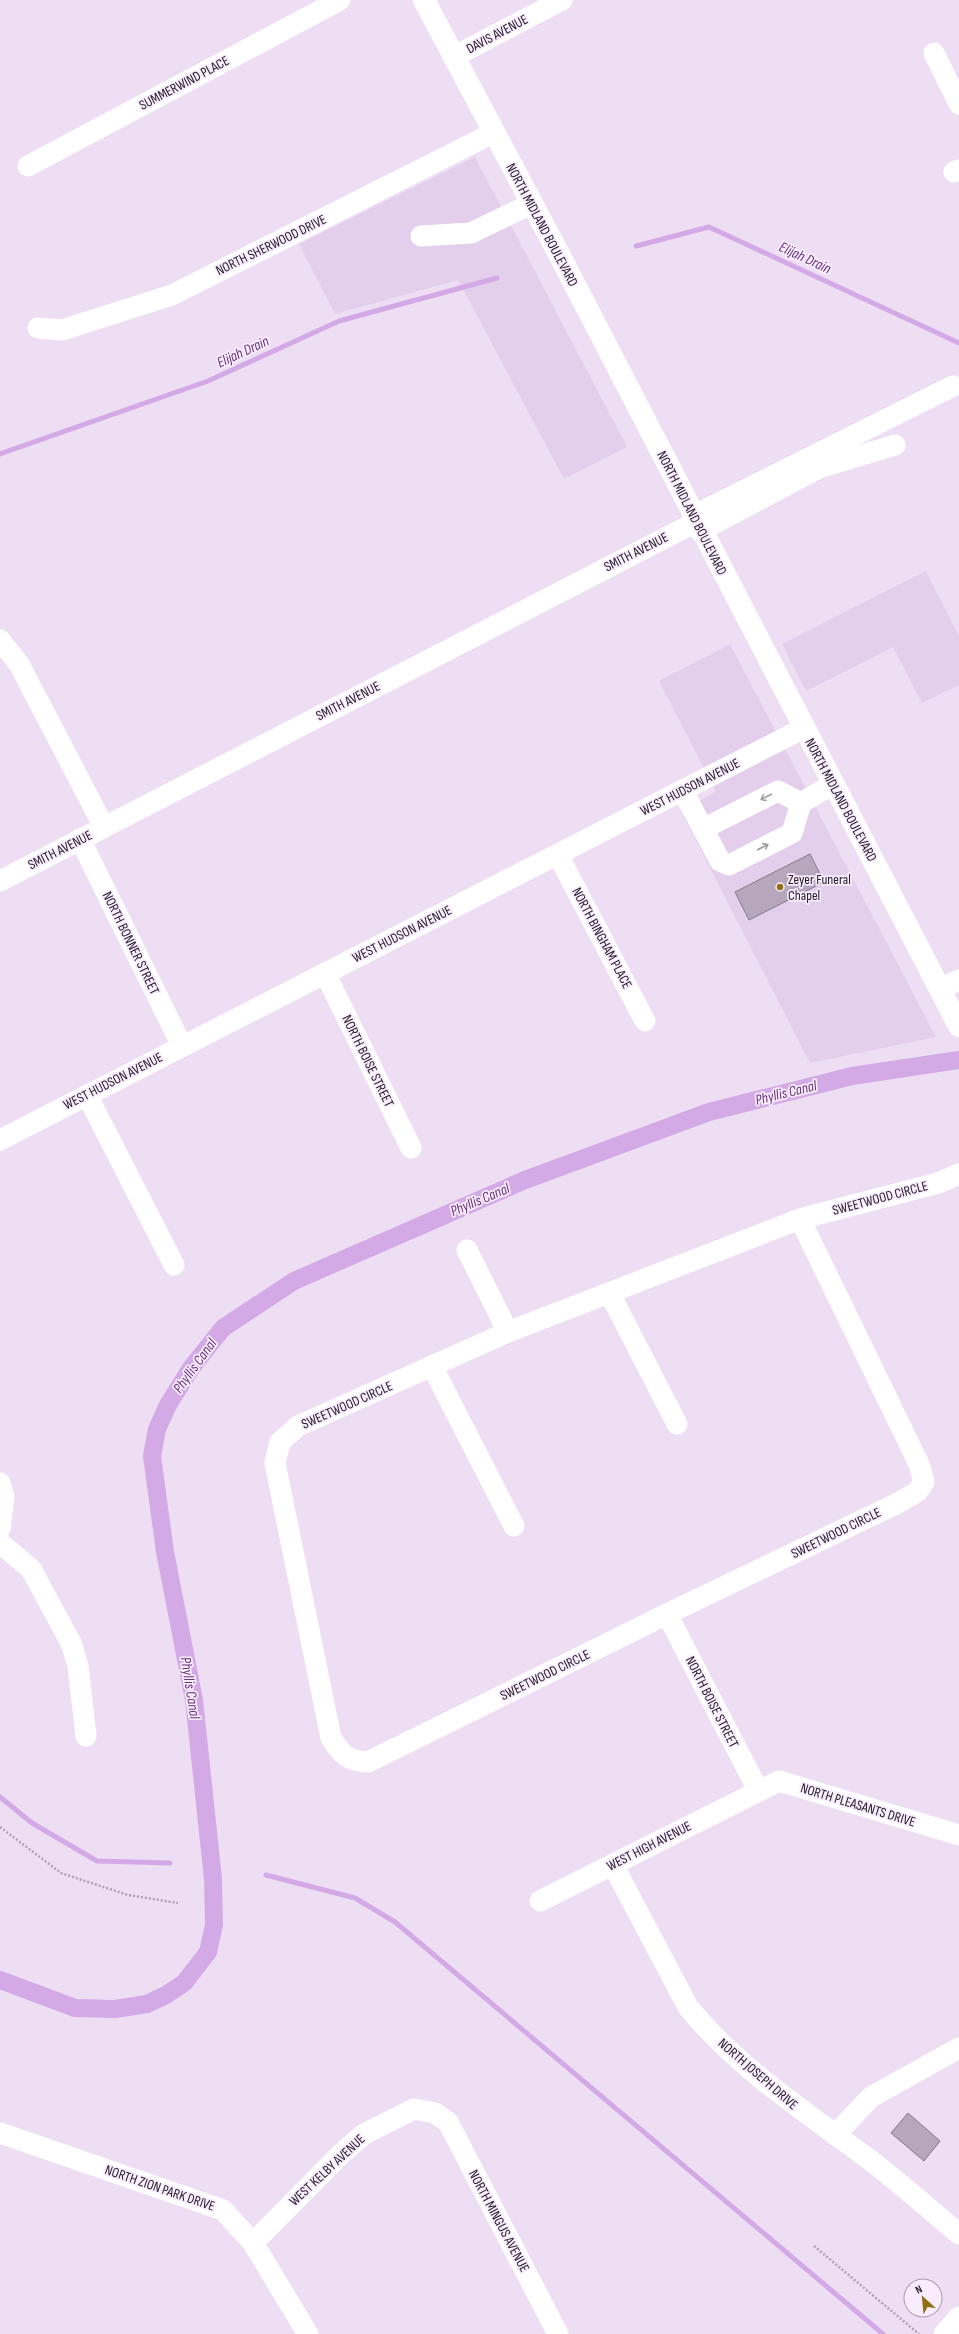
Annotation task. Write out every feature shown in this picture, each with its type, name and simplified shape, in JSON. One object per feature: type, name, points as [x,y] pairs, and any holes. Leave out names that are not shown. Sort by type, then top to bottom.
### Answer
[{"type":"main road","name":"NORTH MIDLAND BOULEVARD","points":[[424,0],[959,1026]]},
{"type":"street","name":"SUMMERWIND PLACE","points":[[28,166],[340,0]]},
{"type":"street","name":"DAVIS AVENUE","points":[[453,57],[562,0]]},
{"type":"street","points":[[934,53],[959,104]]},
{"type":"street","name":"NORTH SHERWOOD DRIVE","points":[[38,328],[62,330],[172,295],[493,133]]},
{"type":"street","points":[[421,236],[471,233],[531,204]]},
{"type":"street","name":"SMITH AVENUE","points":[[0,881],[696,523],[953,386]]},
{"type":"street","points":[[696,523],[819,468],[895,445]]},
{"type":"street","points":[[0,640],[19,664],[104,827]]},
{"type":"street","name":"WEST HUDSON AVENUE","points":[[0,1140],[804,728]]},
{"type":"street","points":[[683,791],[720,861],[729,865],[792,833],[801,803],[833,784]]},
{"type":"street","points":[[704,829],[778,791],[801,803]]},
{"type":"street","name":"NORTH BONNER STREET","points":[[80,839],[182,1046]]},
{"type":"street","name":"NORTH BINGHAM PLACE","points":[[558,855],[645,1021]]},
{"type":"street","name":"NORTH BOISE STREET","points":[[325,973],[411,1148]]},
{"type":"street","points":[[940,990],[959,980]]},
{"type":"street","points":[[86,1095],[174,1264]]},
{"type":"street","name":"SWEETWOOD CIRCLE","points":[[800,1219],[919,1464],[924,1482],[917,1492],[898,1503],[667,1614],[368,1762],[353,1761],[339,1751],[331,1738],[275,1463],[280,1442],[298,1426],[508,1332],[610,1294],[800,1219],[938,1183],[959,1174]]},
{"type":"street","points":[[467,1250],[508,1332]]},
{"type":"street","points":[[610,1294],[677,1424]]},
{"type":"street","points":[[432,1366],[514,1526]]},
{"type":"street","points":[[0,1483],[4,1496],[0,1529]]},
{"type":"street","points":[[0,1544],[31,1569],[71,1643],[78,1666],[86,1736]]},
{"type":"street","name":"NORTH BOISE STREET","points":[[667,1614],[758,1790]]},
{"type":"street","name":"NORTH PLEASANTS DRIVE","points":[[758,1790],[779,1781],[959,1835]]},
{"type":"street","name":"WEST HIGH AVENUE","points":[[540,1902],[758,1790]]},
{"type":"street","name":"NORTH JOSEPH DRIVE","points":[[613,1865],[688,2007],[704,2027],[795,2106],[867,2158],[959,2234]]},
{"type":"street","points":[[835,2135],[871,2097],[959,2048]]},
{"type":"street","name":"WEST KELBY AVENUE","points":[[252,2243],[340,2155],[364,2134],[414,2109],[435,2113]]},
{"type":"street","name":"NORTH MINGUS AVENUE","points":[[435,2113],[448,2122],[558,2334]]},
{"type":"street","name":"NORTH ZION PARK DRIVE","points":[[0,2133],[223,2210],[252,2243],[308,2334]]},
{"type":"street","points":[[944,2334],[959,2317]]},
{"type":"path","points":[[0,1827],[60,1873],[128,1895],[178,1902]]},
{"type":"path","points":[[814,2246],[919,2334]]},
{"type":"shaded area","points":[[475,157],[627,447],[564,479],[458,280],[335,314],[299,244]]},
{"type":"shaded area","points":[[926,571],[959,636],[959,685],[922,703],[893,647],[806,691],[782,644]]},
{"type":"shaded area","points":[[730,644],[936,1037],[810,1063],[681,811],[716,792],[659,681]]},
{"type":"building","name":"Zeyer Funeral Chapel","points":[[810,854],[824,882],[749,920],[735,892]]},
{"type":"building","points":[[908,2113],[940,2141],[924,2161],[891,2133]]},
{"type":"waterway","name":"Elijah Drain","points":[[636,246],[709,227],[959,343]]},
{"type":"waterway","name":"Elijah Drain","points":[[0,454],[208,381],[339,321],[497,278]]},
{"type":"waterway","name":"Phyllis Canal","points":[[0,1980],[75,2008],[115,2009],[147,2004],[166,1995],[184,1983],[208,1952],[214,1925],[213,1879],[194,1700],[165,1552],[152,1456],[157,1429],[168,1405],[191,1368],[223,1328],[294,1281],[525,1180],[709,1112],[852,1076],[959,1060]]},
{"type":"waterway","points":[[0,1797],[32,1823],[97,1861],[170,1863]]},
{"type":"waterway","points":[[266,1875],[355,1898],[395,1922],[883,2334]]},
{"type":"place","name":"Zeyer Funeral Chapel","points":[[780,887]]}]
